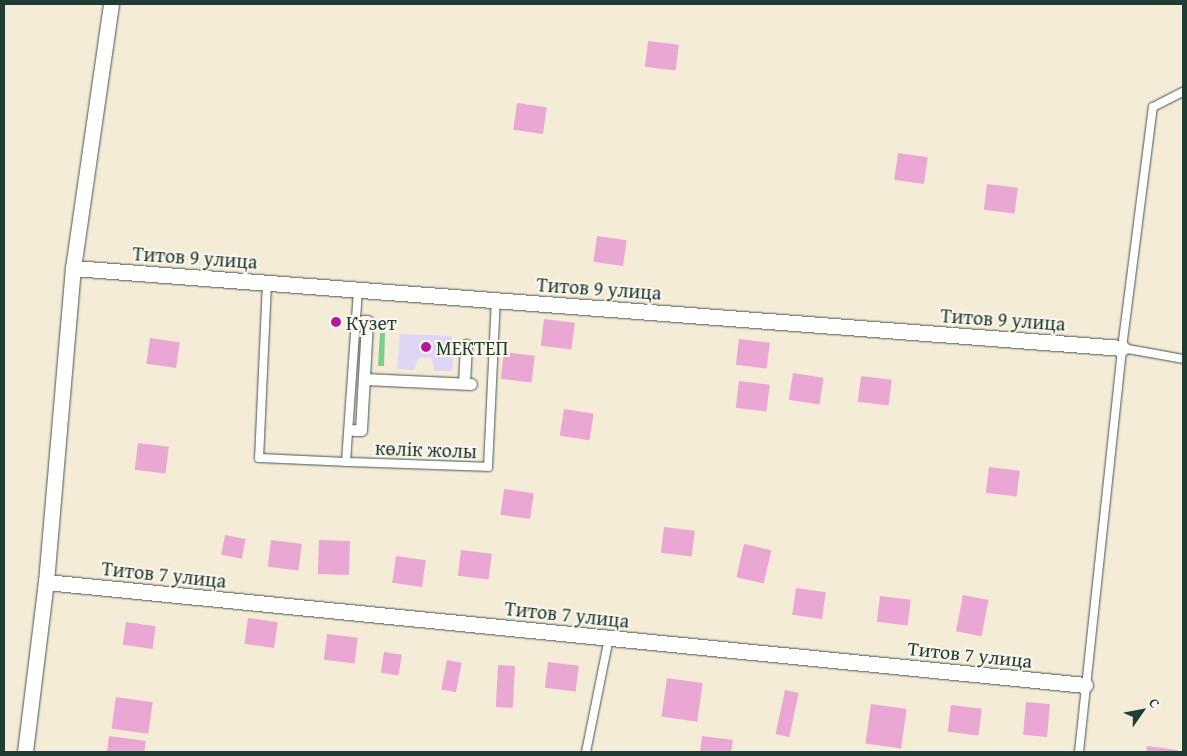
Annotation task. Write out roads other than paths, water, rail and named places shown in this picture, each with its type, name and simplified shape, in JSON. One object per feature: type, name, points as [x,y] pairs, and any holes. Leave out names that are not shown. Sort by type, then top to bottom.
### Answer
[{"type":"street","points":[[25,752],[46,582],[73,268],[111,4]]},
{"type":"street","name":"Титов 9 улица","points":[[73,268],[1122,348]]},
{"type":"street","points":[[354,430],[361,430],[367,321],[363,321]]},
{"type":"street","points":[[365,380],[468,383],[466,345]]},
{"type":"street","name":"Титов 7 улица","points":[[46,582],[1085,685]]},
{"type":"lane","points":[[1079,752],[1122,348],[1153,107],[1183,92]]},
{"type":"lane","name":"көлік жолы","points":[[266,283],[259,458],[488,467],[496,300]]},
{"type":"lane","name":"көлік жолы","points":[[346,462],[358,290]]},
{"type":"lane","points":[[1122,348],[1183,359]]},
{"type":"lane","points":[[586,752],[609,638]]},
{"type":"place","name":"Күзет","points":[[336,322]]},
{"type":"place","name":"МЕКТЕП","points":[[426,347]]}]
